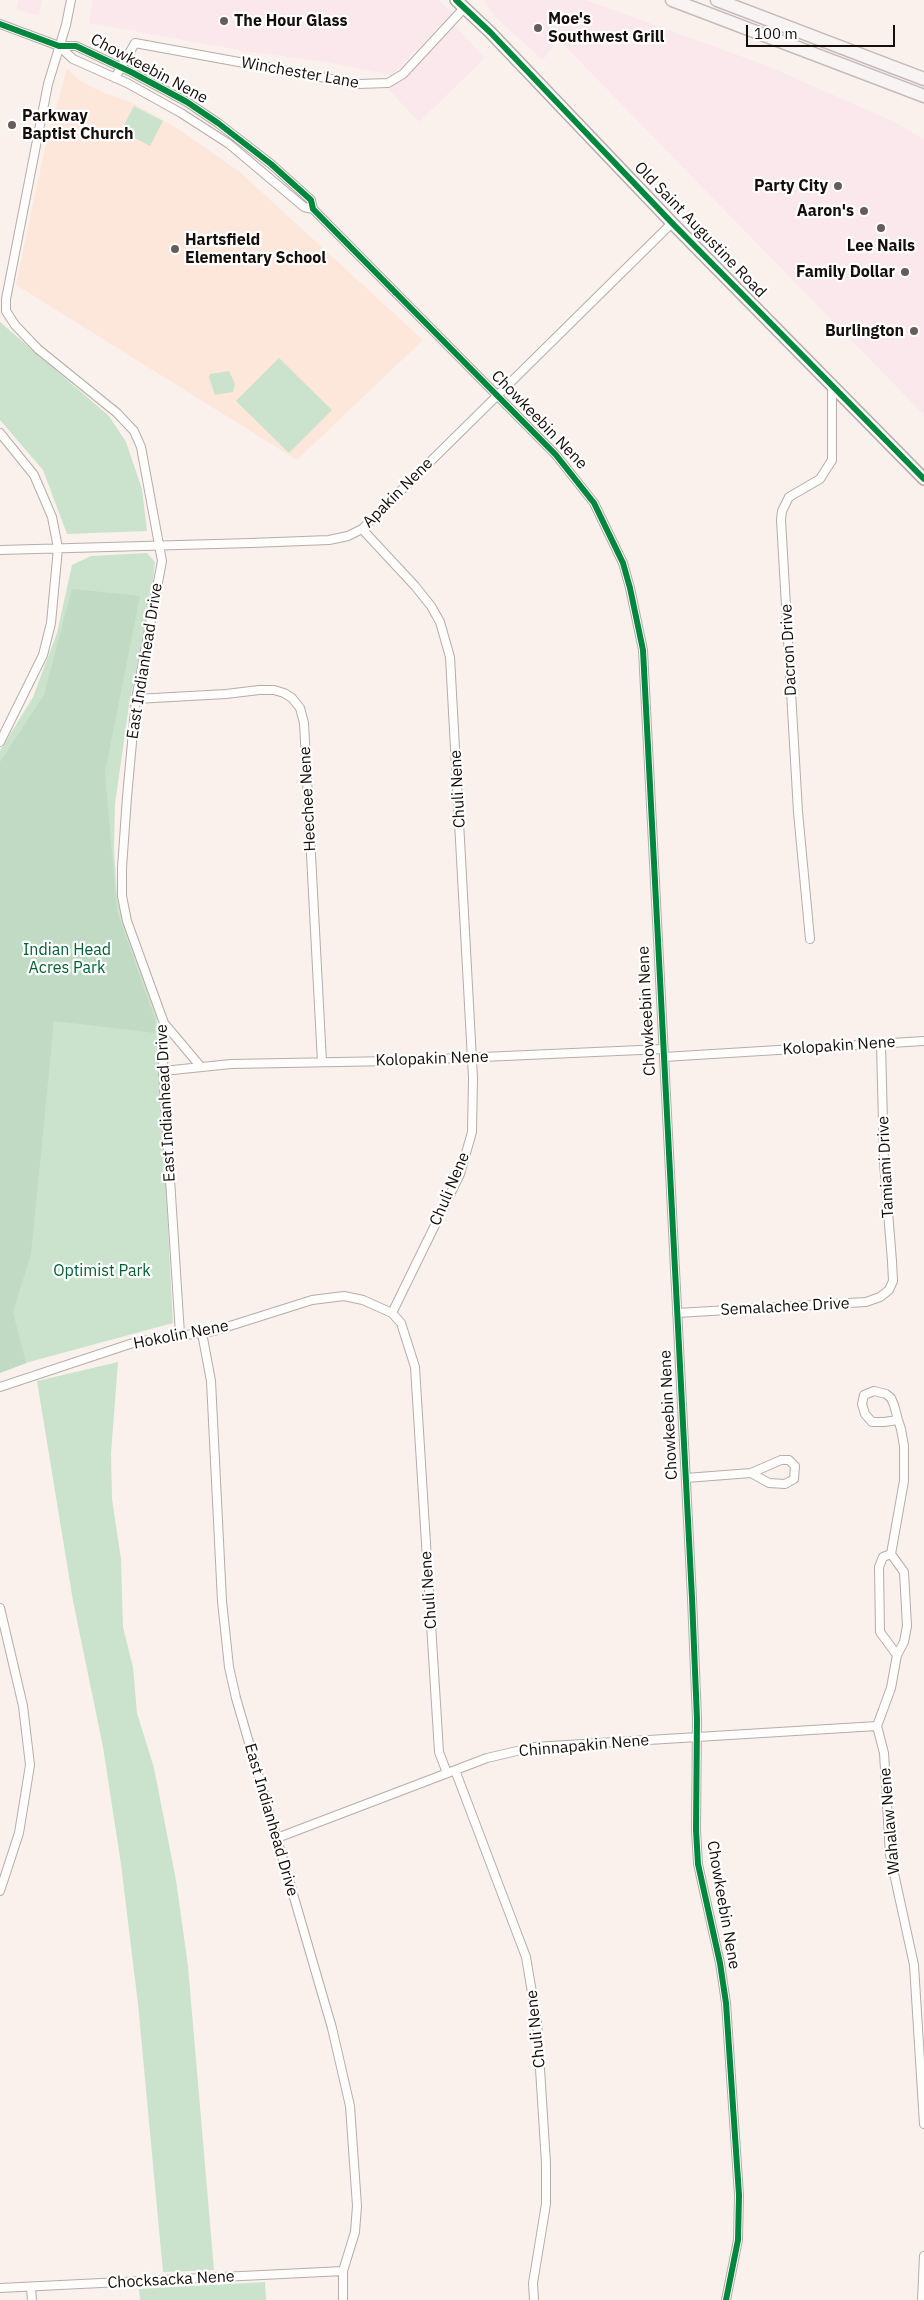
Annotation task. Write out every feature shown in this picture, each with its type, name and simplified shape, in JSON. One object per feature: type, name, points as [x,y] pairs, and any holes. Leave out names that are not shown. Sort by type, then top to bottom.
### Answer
[{"type":"main road","points":[[672,0],[924,96]]},
{"type":"main road","points":[[717,0],[924,79]]},
{"type":"street","points":[[59,46],[71,0]]},
{"type":"street","name":"Winchester Lane","points":[[120,67],[135,43],[373,85],[388,83],[403,74],[461,4]]},
{"type":"street","name":"Old Saint Augustine Road","points":[[461,4],[924,479]]},
{"type":"street","name":"Chowkeebin Nene","points":[[0,24],[59,46],[76,46],[132,72],[187,102],[218,123],[270,164],[311,200],[313,209],[556,455],[580,483],[606,524],[630,588],[643,650],[686,1478],[696,1737],[698,1864],[720,1963],[726,2003],[739,2195],[738,2240],[726,2300]]},
{"type":"street","name":"Chowkeebin Nene","points":[[59,46],[73,59],[127,83],[181,113],[229,144],[304,207],[313,209]]},
{"type":"street","name":"East Indianhead Drive","points":[[59,46],[46,93],[6,299],[6,311],[15,325],[38,349],[117,412],[134,431],[141,447],[162,560],[136,699],[126,806],[122,896],[127,921],[164,1023],[163,1071],[180,1334]]},
{"type":"street","points":[[115,78],[120,67]]},
{"type":"street","points":[[127,83],[132,72]]},
{"type":"street","points":[[264,173],[270,164]]},
{"type":"street","name":"Apakin Nene","points":[[0,550],[329,540],[348,536],[362,529],[495,395],[672,222]]},
{"type":"street","name":"Dacron Drive","points":[[810,939],[798,812],[782,511],[789,497],[820,479],[832,460],[832,385]]},
{"type":"street","points":[[0,433],[34,475],[52,516],[58,548],[51,623],[43,655],[0,742]]},
{"type":"street","name":"Chuli Nene","points":[[362,529],[431,606],[440,622],[448,648],[453,685],[472,1056],[472,1132],[460,1174],[392,1313],[401,1323],[416,1367],[440,1752],[451,1772],[526,1957],[537,2022],[546,2163],[546,2204],[534,2283],[534,2300]]},
{"type":"street","name":"Heechee Nene","points":[[136,699],[274,690],[292,698],[300,708],[304,723],[322,1062]]},
{"type":"street","points":[[164,1023],[200,1067]]},
{"type":"street","name":"Kolopakin Nene","points":[[163,1071],[231,1064],[392,1061],[472,1056],[663,1053],[924,1041]]},
{"type":"street","name":"Tamiami Drive","points":[[881,1044],[884,1163],[893,1281],[889,1290]]},
{"type":"street","name":"Semalachee Drive","points":[[677,1313],[866,1302],[880,1297],[889,1290]]},
{"type":"street","name":"Hokolin Nene","points":[[0,1386],[136,1342],[180,1334],[214,1331],[312,1300],[344,1296],[363,1300],[392,1313]]},
{"type":"street","name":"East Indianhead Drive","points":[[202,1333],[211,1381],[222,1601],[229,1667],[236,1698],[332,2028],[350,2106],[357,2206],[356,2232],[343,2271],[343,2300]]},
{"type":"street","points":[[877,1726],[891,1688],[896,1655],[904,1642],[908,1626],[904,1572],[891,1554],[905,1471],[904,1446],[898,1420],[891,1398],[886,1394],[874,1391],[864,1394],[862,1404],[865,1414],[872,1422],[898,1420]]},
{"type":"street","points":[[686,1478],[751,1473],[781,1460],[789,1460],[795,1466],[796,1472],[794,1479],[785,1484],[769,1483],[751,1473]]},
{"type":"street","points":[[891,1554],[883,1557],[879,1567],[880,1632],[896,1655]]},
{"type":"street","points":[[0,1608],[23,1706],[30,1765],[20,1833],[0,1890]]},
{"type":"street","name":"Chinnapakin Nene","points":[[277,1838],[487,1758],[534,1747],[877,1726]]},
{"type":"street","name":"Wahalaw Nene","points":[[877,1726],[884,1752],[890,1855],[914,1965],[924,2124]]},
{"type":"street","points":[[922,2300],[924,2256]]},
{"type":"street","name":"Chocksacka Nene","points":[[0,2288],[343,2271]]},
{"type":"street","points":[[31,2287],[32,2300]]},
{"type":"shaded area","points":[[19,0],[42,0],[39,16],[16,9]]},
{"type":"shaded area","points":[[93,0],[439,0],[452,13],[392,75],[326,62],[243,51],[89,23]]},
{"type":"shaded area","points":[[484,0],[586,0],[765,65],[897,123],[924,140],[924,415],[558,39],[543,60],[495,17]]},
{"type":"shaded area","points":[[454,25],[485,58],[419,122],[388,89]]},
{"type":"shaded area","name":"Hartsfield Elementary School","points":[[67,68],[80,81],[107,94],[131,102],[177,128],[240,172],[423,340],[297,460],[16,285],[44,152]]},
{"type":"green space","points":[[134,106],[163,121],[150,146],[124,132],[124,125]]},
{"type":"green space","points":[[0,322],[109,416],[126,442],[142,489],[147,531],[67,534],[43,470],[0,420]]},
{"type":"green space","points":[[279,358],[332,410],[289,453],[236,401]]},
{"type":"green space","points":[[229,371],[235,384],[233,392],[215,395],[209,377],[210,374]]},
{"type":"green space","name":"Indian Head Acres Park","points":[[147,553],[155,562],[151,597],[129,705],[115,804],[114,849],[117,896],[122,919],[157,1018],[173,1323],[29,1362],[0,1373],[0,751],[33,697],[57,633],[72,565],[91,556]]},
{"type":"green space","name":"Indian Head Acres Park","points":[[72,589],[140,596],[105,772],[117,912],[155,1019],[155,1033],[54,1021],[31,1254],[13,1312],[26,1363],[0,1373],[0,762],[44,695]]},
{"type":"green space","points":[[118,1362],[111,1453],[112,1499],[121,1559],[123,1627],[133,1667],[137,1713],[154,1768],[176,1880],[188,1966],[214,2270],[163,2272],[138,2004],[121,1864],[103,1747],[73,1601],[37,1381]]},
{"type":"green space","points":[[265,2282],[266,2300],[140,2300],[139,2289]]},
{"type":"cycle path","points":[[456,0],[490,32],[674,225],[924,479]]},
{"type":"cycle path","points":[[0,24],[59,46],[76,46],[133,73],[187,102],[218,123],[271,164],[311,200],[313,209],[556,455],[594,503],[623,563],[643,650],[692,1598],[697,1719],[696,1830],[698,1864],[720,1963],[726,2003],[739,2195],[738,2240],[726,2300]]},
{"type":"place","name":"The Hour Glass","points":[[224,21]]},
{"type":"place","name":"Moe's Southwest Grill","points":[[538,28]]},
{"type":"place","name":"Parkway Baptist Church","points":[[12,125]]},
{"type":"place","name":"Party City","points":[[838,186]]},
{"type":"place","name":"Aaron's","points":[[864,211]]},
{"type":"place","name":"Lee Nails","points":[[881,228]]},
{"type":"place","name":"Hartsfield Elementary School","points":[[175,249]]},
{"type":"place","name":"Family Dollar","points":[[905,272]]},
{"type":"place","name":"Burlington","points":[[914,331]]},
{"type":"park label","name":"Optimist Park","points":[[102,1271]]}]
